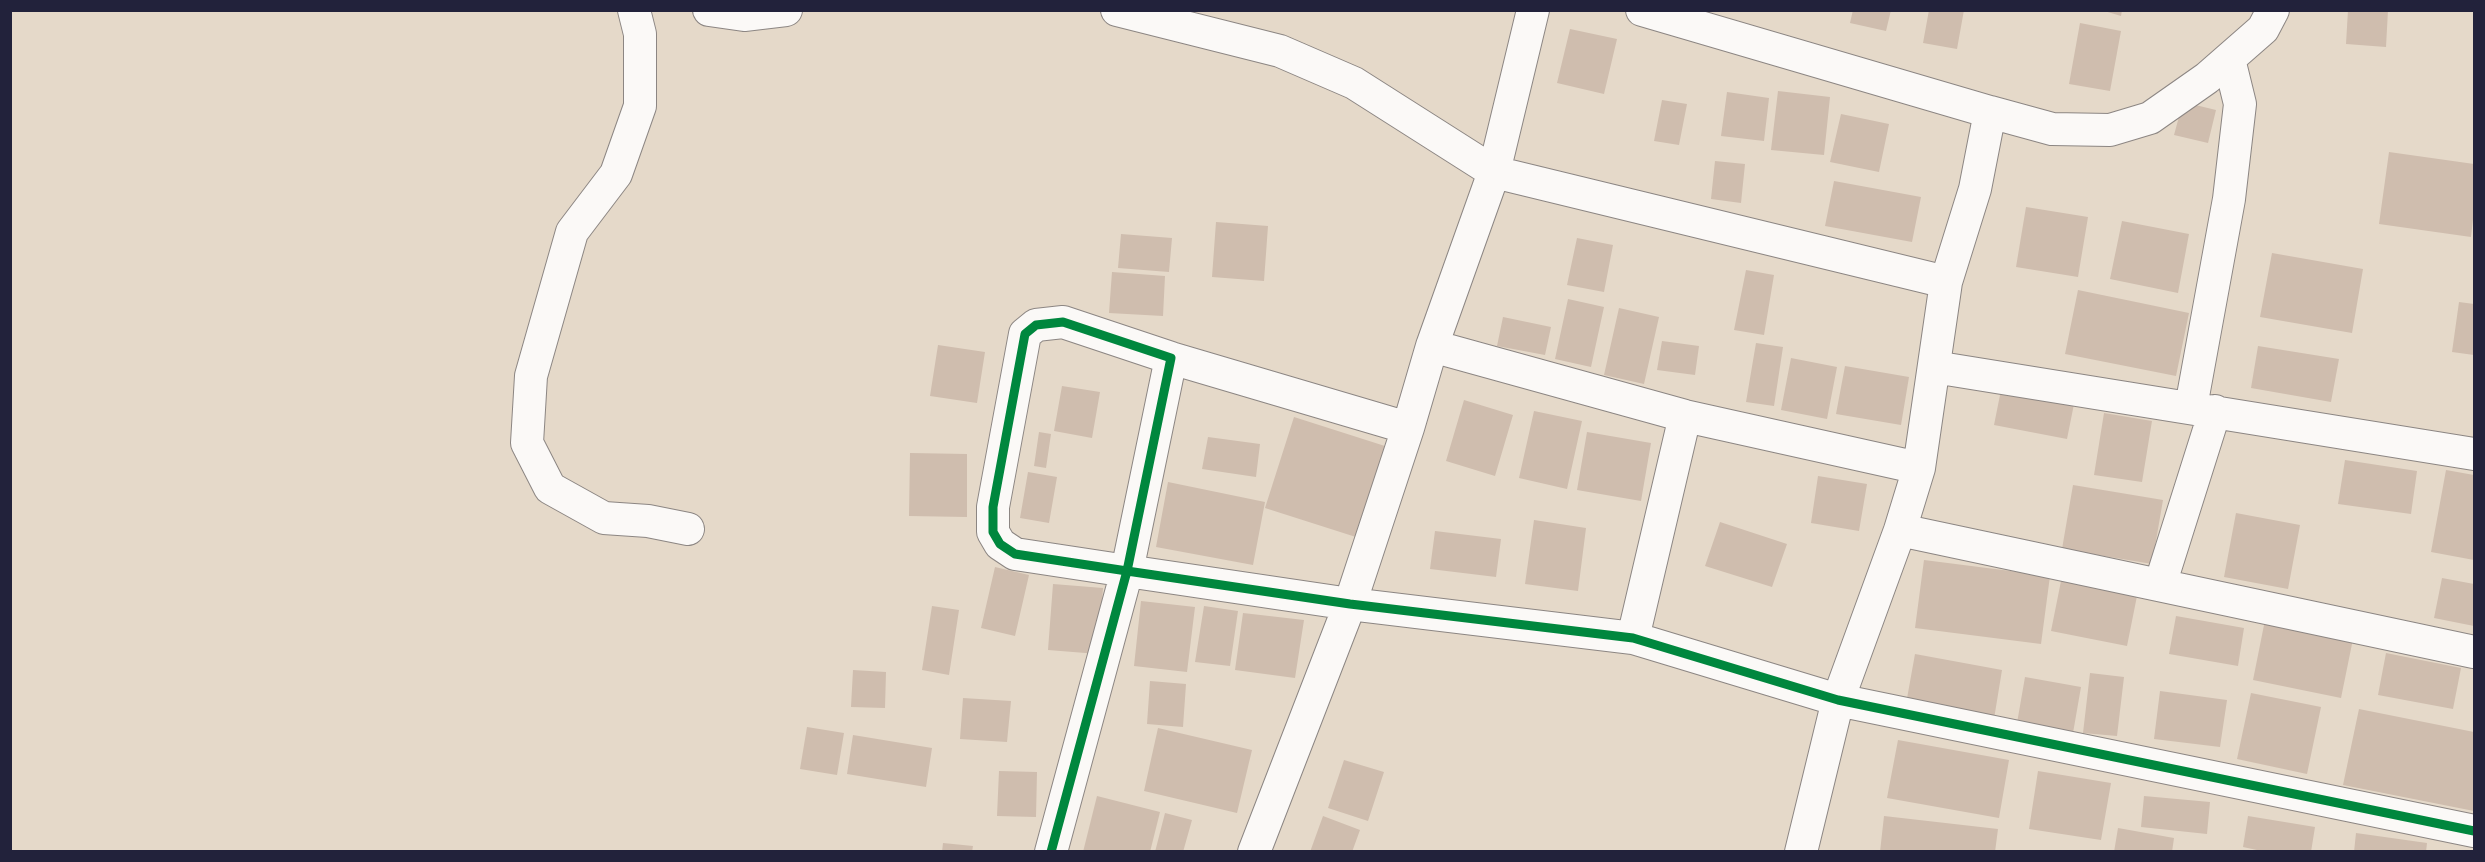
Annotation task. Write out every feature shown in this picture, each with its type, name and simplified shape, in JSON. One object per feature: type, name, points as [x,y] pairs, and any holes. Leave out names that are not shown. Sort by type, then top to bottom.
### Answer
[{"type":"street","points":[[634,10],[640,34],[640,106],[616,174],[572,232],[531,376],[527,443],[550,488],[604,518],[648,521],[688,529]]},
{"type":"street","points":[[709,10],[744,15],[786,10]]},
{"type":"street","points":[[1117,10],[1270,48],[1301,60],[1354,83],[1494,172],[1946,282]]},
{"type":"street","points":[[1254,852],[1350,604],[1408,428],[1432,346],[1494,172],[1533,10]]},
{"type":"street","points":[[1642,10],[2052,129],[2110,130],[2150,118],[2207,78],[2263,29],[2273,10]]},
{"type":"street","points":[[2160,585],[2203,409],[2240,104],[2229,58]]},
{"type":"street","points":[[1801,852],[1838,700],[1900,530],[1919,468],[1946,282],[1975,189],[1990,112]]},
{"type":"street","points":[[1408,428],[1171,358],[1063,322],[1035,325],[1025,334],[993,507],[993,532],[1000,544],[1014,554],[1350,604],[1633,638],[1838,700],[2475,831]]},
{"type":"street","points":[[1432,346],[1685,416],[1919,468]]},
{"type":"street","points":[[1051,852],[1127,571],[1171,358]]},
{"type":"street","points":[[1934,367],[2475,454]]},
{"type":"street","points":[[1633,638],[1685,416]]},
{"type":"street","points":[[1900,530],[2475,652]]},
{"type":"building","points":[[1853,10],[1891,10],[1886,31],[1850,23]]},
{"type":"building","points":[[1929,10],[1964,10],[1957,49],[1923,43]]},
{"type":"building","points":[[2101,10],[2122,10],[2121,16]]},
{"type":"building","points":[[2348,10],[2388,10],[2386,47],[2346,44]]},
{"type":"building","points":[[2080,23],[2121,31],[2110,91],[2069,84]]},
{"type":"building","points":[[1570,29],[1617,39],[1604,94],[1557,83]]},
{"type":"building","points":[[1778,91],[1830,97],[1824,155],[1771,150]]},
{"type":"building","points":[[1727,92],[1769,98],[1764,141],[1721,136]]},
{"type":"building","points":[[1662,100],[1687,104],[1679,145],[1654,141]]},
{"type":"building","points":[[2183,102],[2216,110],[2208,143],[2174,135]]},
{"type":"building","points":[[1841,114],[1889,124],[1879,172],[1830,162]]},
{"type":"building","points":[[2389,152],[2474,164],[2474,210],[2471,237],[2379,224]]},
{"type":"building","points":[[1715,161],[1745,164],[1741,203],[1711,199]]},
{"type":"building","points":[[1834,181],[1921,197],[1912,242],[1825,226]]},
{"type":"building","points":[[2026,207],[2088,217],[2078,277],[2016,267]]},
{"type":"building","points":[[2122,221],[2189,234],[2178,293],[2110,279]]},
{"type":"building","points":[[1216,222],[1268,226],[1264,281],[1212,277]]},
{"type":"building","points":[[1121,234],[1172,238],[1169,272],[1118,268]]},
{"type":"building","points":[[1577,238],[1613,245],[1604,292],[1567,285]]},
{"type":"building","points":[[2272,253],[2363,269],[2352,333],[2260,317]]},
{"type":"building","points":[[1746,270],[1774,275],[1764,335],[1734,330]]},
{"type":"building","points":[[1112,272],[1165,276],[1163,316],[1109,313]]},
{"type":"building","points":[[2078,290],[2189,313],[2176,376],[2065,354]]},
{"type":"building","points":[[1568,299],[1604,307],[1591,367],[1555,359]]},
{"type":"building","points":[[2459,302],[2474,304],[2474,355],[2452,352]]},
{"type":"building","points":[[1619,308],[1659,317],[1644,384],[1604,375]]},
{"type":"building","points":[[1503,317],[1551,327],[1545,355],[1497,346]]},
{"type":"building","points":[[1662,341],[1699,346],[1695,375],[1657,370]]},
{"type":"building","points":[[1756,343],[1783,347],[1774,406],[1746,402]]},
{"type":"building","points":[[938,345],[985,352],[977,403],[930,396]]},
{"type":"building","points":[[2258,346],[2339,359],[2331,402],[2251,388]]},
{"type":"building","points":[[1791,358],[1837,367],[1827,419],[1781,410]]},
{"type":"building","points":[[1845,366],[1909,377],[1901,425],[1836,414]]},
{"type":"building","points":[[1062,386],[1100,392],[1092,438],[1054,431]]},
{"type":"building","points":[[2001,390],[2074,404],[2067,439],[1994,425]]},
{"type":"building","points":[[1464,400],[1513,415],[1495,476],[1446,461]]},
{"type":"building","points":[[1534,411],[1582,421],[1567,489],[1519,478]]},
{"type":"building","points":[[2104,413],[2152,421],[2142,482],[2094,475]]},
{"type":"building","points":[[1294,417],[1388,447],[1359,538],[1265,508]]},
{"type":"building","points":[[1039,432],[1051,434],[1046,468],[1034,466]]},
{"type":"building","points":[[1587,432],[1651,443],[1641,501],[1577,490]]},
{"type":"building","points":[[1208,437],[1260,444],[1256,477],[1202,469]]},
{"type":"building","points":[[910,453],[967,454],[967,517],[909,516]]},
{"type":"building","points":[[2345,460],[2417,471],[2411,514],[2338,504]]},
{"type":"building","points":[[2446,470],[2474,475],[2474,560],[2431,552]]},
{"type":"building","points":[[1028,472],[1057,477],[1049,523],[1020,518]]},
{"type":"building","points":[[1818,476],[1867,484],[1859,531],[1811,523]]},
{"type":"building","points":[[1168,482],[1265,502],[1253,565],[1156,547]]},
{"type":"building","points":[[2073,485],[2163,500],[2152,564],[2062,549]]},
{"type":"building","points":[[2236,513],[2300,525],[2288,589],[2224,577]]},
{"type":"building","points":[[1534,520],[1586,528],[1578,591],[1525,584]]},
{"type":"building","points":[[1720,522],[1787,544],[1772,587],[1705,566]]},
{"type":"building","points":[[1435,531],[1501,539],[1496,577],[1430,569]]},
{"type":"building","points":[[1924,560],[2050,576],[2041,644],[1915,628]]},
{"type":"building","points":[[995,567],[1029,575],[1015,636],[981,628]]},
{"type":"building","points":[[2062,576],[2138,591],[2127,646],[2051,631]]},
{"type":"building","points":[[2442,578],[2474,584],[2474,626],[2434,618]]},
{"type":"building","points":[[1053,584],[1103,588],[1098,654],[1048,650]]},
{"type":"building","points":[[1141,601],[1195,607],[1187,672],[1134,666]]},
{"type":"building","points":[[932,606],[959,610],[949,675],[922,670]]},
{"type":"building","points":[[1204,606],[1238,611],[1230,666],[1195,662]]},
{"type":"building","points":[[1243,613],[1304,620],[1295,678],[1235,670]]},
{"type":"building","points":[[2176,616],[2244,628],[2238,666],[2169,654]]},
{"type":"building","points":[[2265,620],[2353,639],[2341,698],[2253,680]]},
{"type":"building","points":[[2386,653],[2461,668],[2453,709],[2378,695]]},
{"type":"building","points":[[1915,654],[2002,670],[1994,719],[1906,704]]},
{"type":"building","points":[[853,670],[886,672],[885,708],[851,707]]},
{"type":"building","points":[[2090,673],[2124,677],[2117,736],[2083,733]]},
{"type":"building","points":[[2025,677],[2081,687],[2073,733],[2017,723]]},
{"type":"building","points":[[1150,681],[1186,684],[1183,727],[1147,724]]},
{"type":"building","points":[[2160,691],[2227,700],[2220,747],[2154,739]]},
{"type":"building","points":[[2251,693],[2321,707],[2307,774],[2237,759]]},
{"type":"building","points":[[963,698],[1011,701],[1007,742],[960,739]]},
{"type":"building","points":[[2359,709],[2474,732],[2474,811],[2343,785]]},
{"type":"building","points":[[807,727],[844,733],[837,775],[800,769]]},
{"type":"building","points":[[1158,728],[1252,750],[1237,813],[1144,791]]},
{"type":"building","points":[[853,735],[932,748],[926,787],[847,774]]},
{"type":"building","points":[[1898,740],[2009,760],[1999,818],[1887,798]]},
{"type":"building","points":[[1344,760],[1384,772],[1368,821],[1328,808]]},
{"type":"building","points":[[999,771],[1037,772],[1036,817],[997,816]]},
{"type":"building","points":[[2038,771],[2111,783],[2101,840],[2029,829]]},
{"type":"building","points":[[1097,796],[1160,812],[1150,852],[1083,852]]},
{"type":"building","points":[[2144,796],[2210,802],[2207,834],[2141,827]]},
{"type":"building","points":[[1165,813],[1192,820],[1183,852],[1155,852]]},
{"type":"building","points":[[1323,816],[1360,830],[1352,852],[1310,852]]},
{"type":"building","points":[[1884,816],[1998,829],[1995,852],[1880,852]]},
{"type":"building","points":[[2248,816],[2315,827],[2311,852],[2266,852],[2243,847]]},
{"type":"building","points":[[2118,828],[2174,838],[2172,852],[2114,852]]},
{"type":"building","points":[[2356,833],[2427,843],[2426,852],[2354,852]]},
{"type":"building","points":[[943,843],[973,846],[972,852],[942,852]]},
{"type":"cycle path","points":[[1051,852],[1127,571],[1171,358],[1063,322],[1036,325],[1025,334],[993,507],[993,532],[1000,544],[1015,554],[1127,571],[1350,604],[1633,638],[1838,700],[2474,831]]}]
